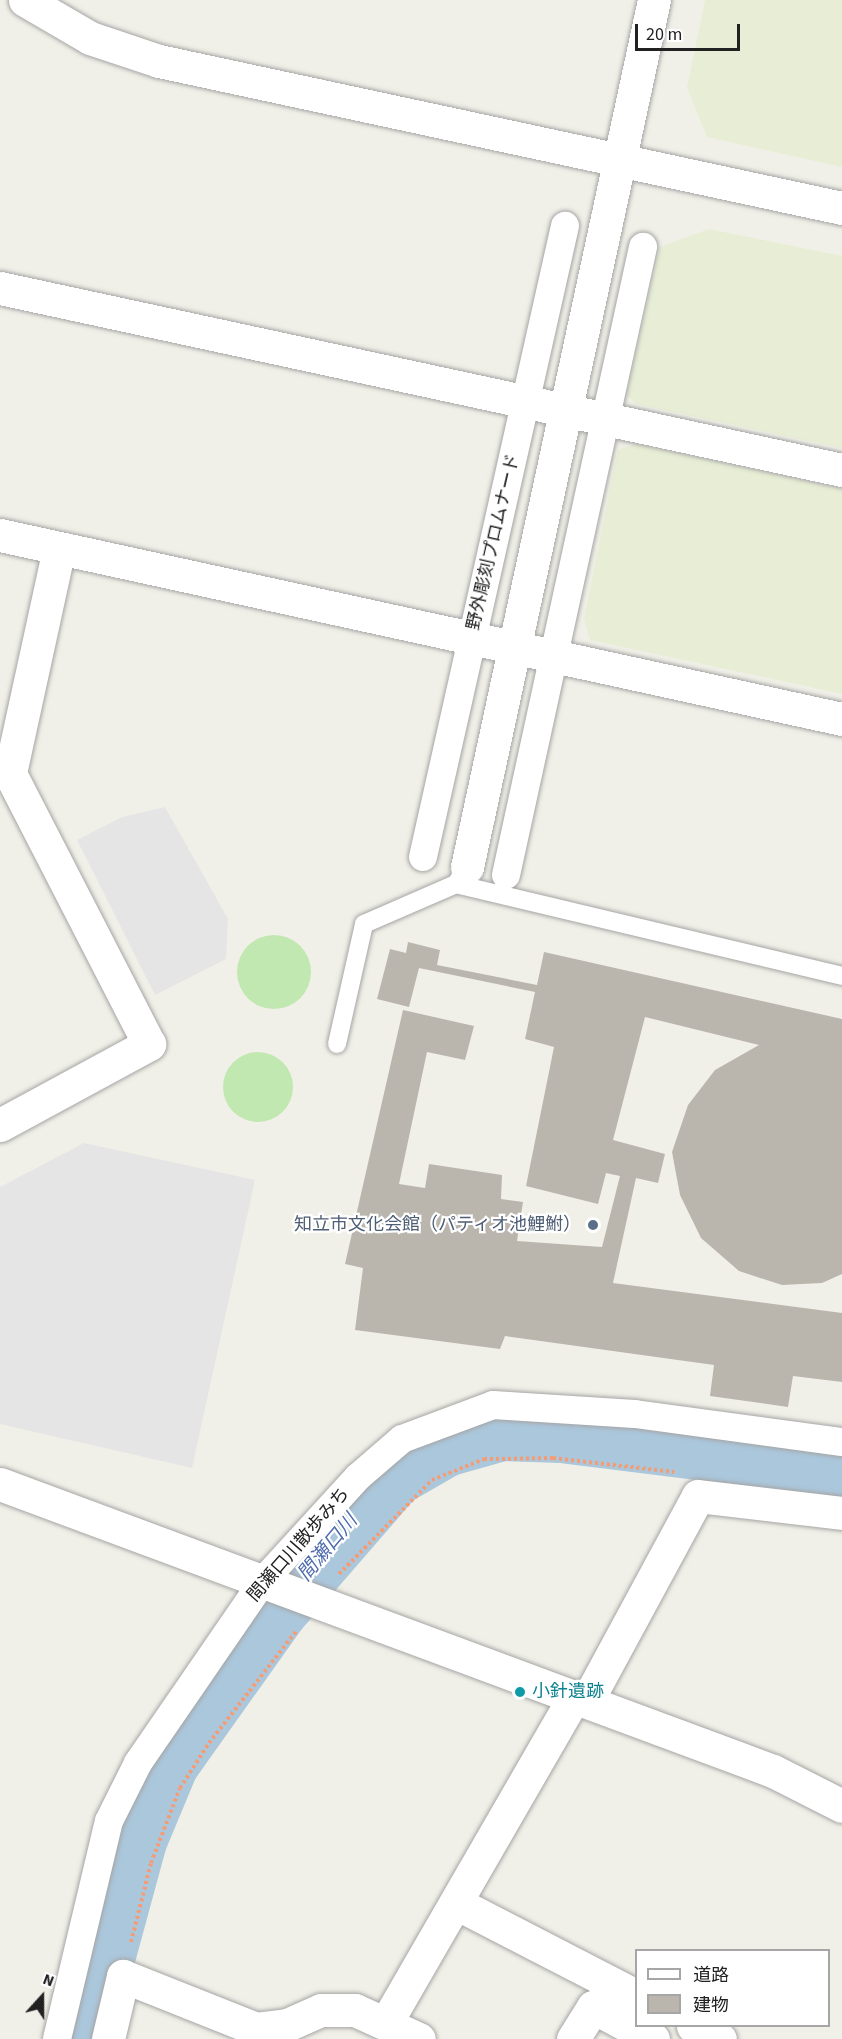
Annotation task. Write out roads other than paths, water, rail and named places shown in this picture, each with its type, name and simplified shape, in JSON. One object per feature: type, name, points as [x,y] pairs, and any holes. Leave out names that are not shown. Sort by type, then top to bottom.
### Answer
[{"type":"street","points":[[25,0],[90,38],[159,61],[842,208]]},
{"type":"street","points":[[461,875],[515,648],[622,160],[654,0]]},
{"type":"street","name":"野外彫刻プロムナード","points":[[423,857],[565,226]]},
{"type":"street","points":[[506,875],[644,247]]},
{"type":"street","points":[[0,288],[842,470]]},
{"type":"street","points":[[0,535],[842,719]]},
{"type":"street","points":[[0,1125],[149,1044],[10,773],[59,548]]},
{"type":"street","name":"間瀬口川散歩みち","points":[[57,2039],[109,1821],[168,1716],[265,1582],[358,1477],[402,1439],[493,1405],[635,1414],[842,1442]]},
{"type":"street","points":[[0,1484],[773,1771],[842,1806]]},
{"type":"street","points":[[387,2021],[581,1698],[698,1496],[842,1513]]},
{"type":"street","points":[[456,1904],[635,1995]]},
{"type":"street","points":[[108,2039],[123,1976],[256,2029],[287,2025],[321,2010],[355,2010],[387,2021],[419,2039]]},
{"type":"street","points":[[573,2039],[593,2007],[653,2039]]},
{"type":"street","points":[[697,2027],[720,2039]]},
{"type":"lane","points":[[337,1044],[364,924],[461,875],[842,976]]},
{"type":"waterway","name":"間瀬口川","points":[[81,2039],[135,1840],[167,1763],[275,1611],[393,1475],[445,1445],[501,1429],[561,1431],[842,1466]]},
{"type":"place","name":"知立市文化会館（パティオ池鯉鮒）","points":[[593,1225]]},
{"type":"place","name":"小針遺跡","points":[[520,1692]]}]
